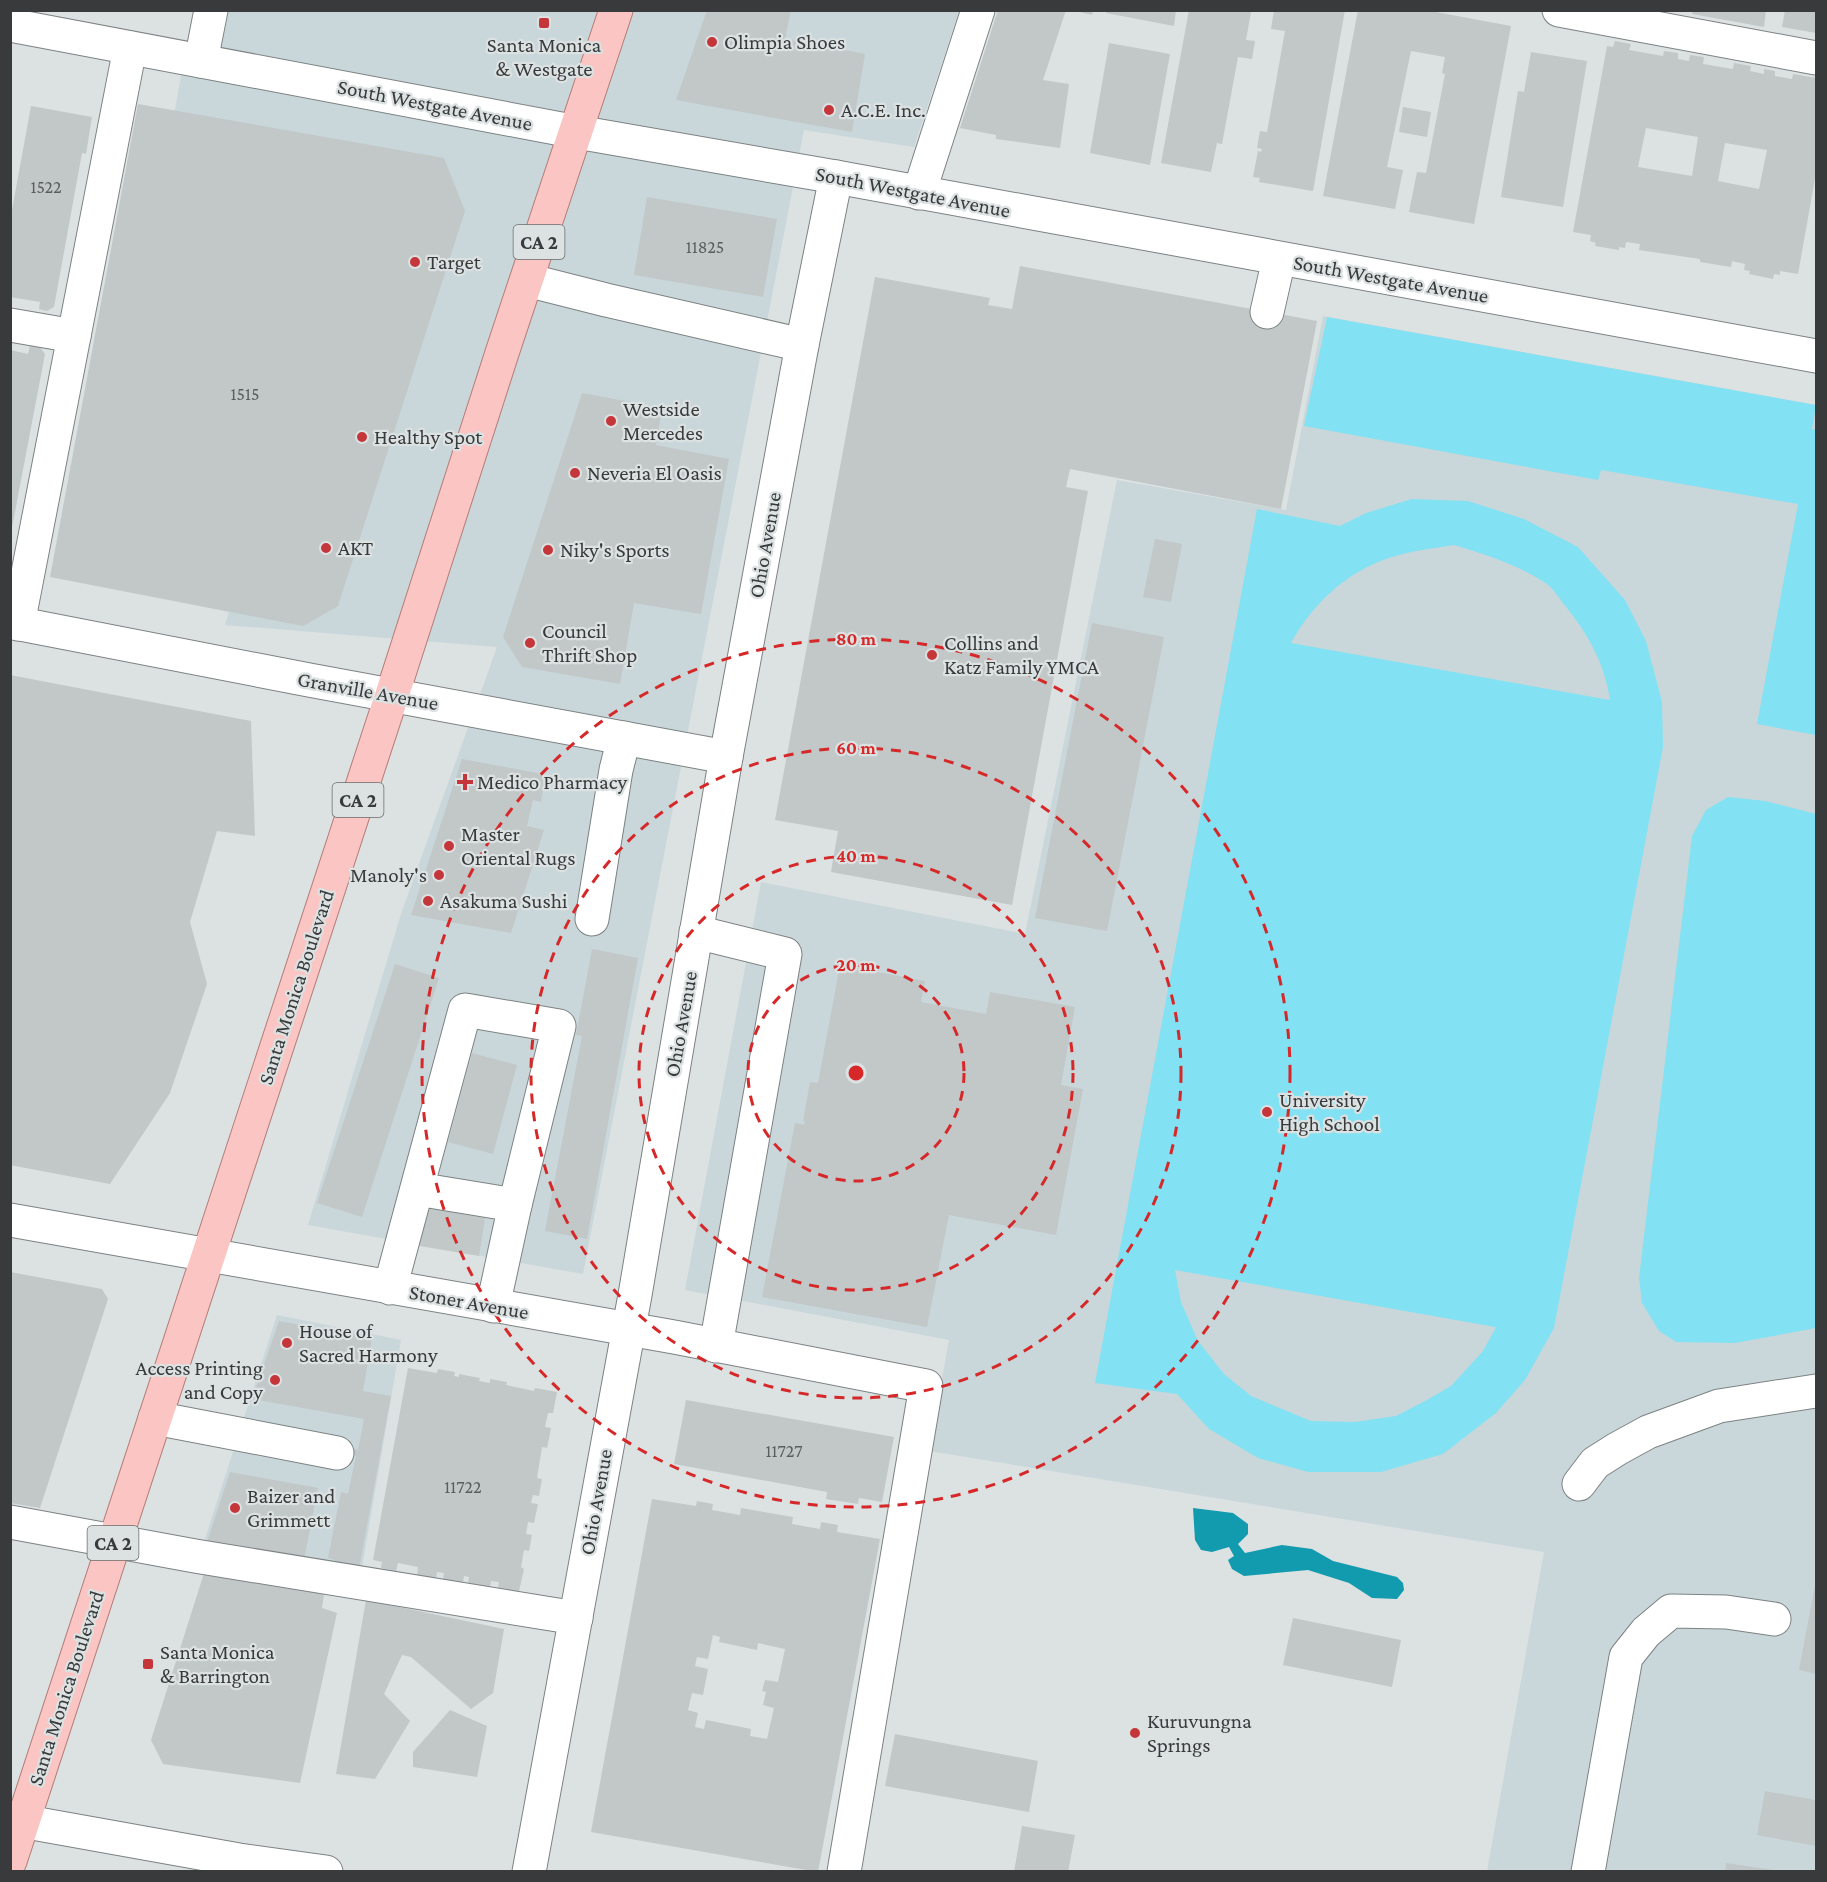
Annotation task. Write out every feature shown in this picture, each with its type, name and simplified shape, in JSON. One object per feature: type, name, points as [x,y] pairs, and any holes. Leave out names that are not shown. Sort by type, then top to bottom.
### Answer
[{"type":"main road","name":"Santa Monica Boulevard","points":[[10,1861],[17,1820],[114,1542],[209,1256],[616,10]]},
{"type":"street","points":[[201,61],[211,10]]},
{"type":"street","points":[[919,193],[978,10]]},
{"type":"street","points":[[1559,10],[1816,58]]},
{"type":"street","name":"South Westgate Avenue","points":[[10,25],[577,132],[1816,356]]},
{"type":"street","points":[[14,623],[74,336],[130,48]]},
{"type":"street","name":"Ohio Avenue","points":[[529,1872],[635,1295],[726,757],[802,345],[836,177]]},
{"type":"street","points":[[1267,312],[1279,259]]},
{"type":"street","points":[[526,280],[802,345]]},
{"type":"street","points":[[10,325],[74,336]]},
{"type":"street","name":"Granville Avenue","points":[[14,623],[726,757]]},
{"type":"street","points":[[592,919],[616,770],[624,738]]},
{"type":"street","points":[[696,932],[785,954],[716,1346]]},
{"type":"street","points":[[390,1288],[465,1010],[559,1026],[515,1205],[494,1306]]},
{"type":"street","points":[[417,1189],[515,1205]]},
{"type":"street","name":"Stoner Avenue","points":[[10,1220],[628,1329],[927,1386],[844,1872]]},
{"type":"street","points":[[1579,1484],[1595,1463],[1648,1432],[1719,1406],[1816,1391]]},
{"type":"street","points":[[155,1418],[337,1453]]},
{"type":"street","points":[[10,1522],[114,1542],[576,1618]]},
{"type":"street","points":[[1588,1872],[1626,1658],[1646,1632],[1671,1611],[1726,1612],[1774,1619]]},
{"type":"street","points":[[17,1820],[238,1860],[326,1872]]},
{"type":"shaded area","points":[[226,10],[959,11],[914,147],[804,130],[583,1274],[308,1225],[401,914],[497,647],[225,625],[308,352],[139,310],[192,15],[224,23]]},
{"type":"shaded area","name":"University High School","points":[[1323,316],[1816,405],[1816,1871],[1487,1871],[1544,1552],[929,1451],[949,1340],[685,1290],[761,882],[1025,934],[1117,480],[1286,510]]},
{"type":"shaded area","points":[[1327,317],[1816,405],[1812,429],[1816,430],[1816,735],[1757,724],[1798,504],[1601,470],[1598,480],[1304,426]]},
{"type":"shaded area","points":[[1412,499],[1468,501],[1524,519],[1578,547],[1625,600],[1646,641],[1662,702],[1663,747],[1554,1328],[1525,1380],[1496,1413],[1443,1454],[1381,1472],[1308,1472],[1258,1458],[1209,1429],[1177,1394],[1095,1383],[1257,509],[1340,526],[1366,513]],"holes":[[[1454,545],[1514,566],[1549,586],[1579,624],[1593,648],[1603,672],[1610,700],[1291,643],[1311,613],[1350,577],[1399,555]],[[1175,1270],[1495,1327],[1496,1327],[1483,1351],[1451,1386],[1396,1416],[1355,1422],[1311,1421],[1251,1396],[1224,1374],[1198,1341],[1181,1302]]]},
{"type":"shaded area","points":[[1728,797],[1765,801],[1816,814],[1816,1328],[1735,1343],[1676,1342],[1659,1331],[1642,1303],[1639,1278],[1692,836],[1706,810]]},
{"type":"shaded area","points":[[277,1315],[401,1340],[361,1573],[203,1545]]},
{"type":"shaded area","points":[[1193,1508],[1233,1513],[1248,1524],[1248,1534],[1238,1544],[1245,1553],[1282,1545],[1312,1549],[1333,1561],[1397,1577],[1403,1583],[1404,1590],[1397,1599],[1372,1598],[1349,1583],[1308,1570],[1244,1576],[1232,1569],[1228,1560],[1234,1556],[1229,1547],[1212,1552],[1201,1550],[1195,1540]]},
{"type":"building","points":[[707,10],[791,10],[785,39],[865,54],[852,132],[676,100]]},
{"type":"building","points":[[998,10],[1066,10],[1043,80],[1069,84],[1060,148],[996,139],[996,135],[960,128]]},
{"type":"building","points":[[1071,10],[1093,10],[1092,15]]},
{"type":"building","points":[[1106,10],[1176,10],[1174,26],[1106,13]]},
{"type":"building","points":[[1189,10],[1251,12],[1246,40],[1255,41],[1252,59],[1238,57],[1222,144],[1217,143],[1211,172],[1161,163]]},
{"type":"building","points":[[1274,10],[1345,10],[1313,191],[1259,182],[1260,178],[1253,177],[1258,151],[1261,152],[1262,149],[1257,148],[1260,131],[1267,132],[1285,31],[1271,29]]},
{"type":"building","points":[[1358,10],[1425,10],[1511,26],[1474,224],[1409,212],[1417,172],[1426,173],[1445,74],[1442,73],[1445,57],[1411,51],[1387,167],[1403,170],[1395,209],[1323,196]]},
{"type":"building","points":[[1693,10],[1766,10],[1764,27],[1692,14]]},
{"type":"building","points":[[1785,10],[1816,10],[1816,33],[1782,27]]},
{"type":"building","points":[[1615,41],[1631,44],[1629,50],[1663,56],[1664,51],[1678,53],[1678,59],[1689,61],[1690,55],[1704,57],[1703,64],[1733,69],[1734,63],[1751,66],[1750,71],[1764,74],[1764,69],[1775,71],[1775,76],[1792,79],[1793,74],[1816,78],[1816,173],[1798,274],[1780,271],[1780,275],[1774,274],[1773,279],[1749,274],[1750,271],[1744,270],[1745,264],[1732,261],[1731,267],[1700,262],[1700,259],[1639,250],[1640,244],[1626,242],[1625,248],[1619,247],[1619,250],[1595,246],[1596,243],[1590,241],[1591,235],[1573,232],[1607,46],[1613,47]],"holes":[[[1646,128],[1698,137],[1692,176],[1638,167]],[[1725,143],[1767,150],[1759,189],[1718,181]]]},
{"type":"building","points":[[1109,43],[1170,54],[1150,165],[1090,153]]},
{"type":"building","points":[[1531,52],[1587,61],[1563,207],[1501,197],[1518,91],[1524,92]]},
{"type":"building","points":[[138,104],[444,158],[465,211],[338,606],[303,626],[50,577]]},
{"type":"building","points":[[31,106],[92,117],[86,154],[82,153],[54,307],[47,311],[39,309],[40,302],[10,297],[10,221]]},
{"type":"building","points":[[1403,107],[1431,112],[1427,137],[1399,132]]},
{"type":"building","points":[[647,197],[777,219],[763,297],[634,275]]},
{"type":"building","name":"Collins and Katz Family YMCA","points":[[1020,266],[1317,321],[1281,509],[1070,469],[1066,487],[1088,491],[1012,905],[831,872],[838,831],[775,820],[875,277],[990,298],[988,305],[1012,309]]},
{"type":"building","points":[[30,345],[39,346],[45,354],[10,538],[10,350],[28,354]]},
{"type":"building","points":[[582,393],[662,408],[656,445],[729,459],[701,614],[634,603],[620,684],[522,667],[503,637]]},
{"type":"building","points":[[1155,539],[1182,544],[1171,602],[1143,597]]},
{"type":"building","points":[[1092,623],[1164,637],[1107,931],[1035,918]]},
{"type":"building","points":[[10,675],[251,721],[255,836],[217,831],[190,922],[207,984],[170,1093],[110,1184],[10,1165]]},
{"type":"building","points":[[462,759],[537,773],[545,777],[541,802],[533,800],[527,826],[544,830],[511,933],[411,915]]},
{"type":"building","points":[[592,949],[638,958],[587,1239],[545,1231],[582,1036],[576,1035]]},
{"type":"building","points":[[395,964],[439,978],[362,1217],[317,1203]]},
{"type":"building","points":[[840,965],[925,981],[921,1002],[986,1014],[990,992],[1075,1007],[1061,1085],[1083,1089],[1056,1235],[949,1215],[927,1327],[762,1297],[795,1123],[804,1125],[810,1082],[818,1083]]},
{"type":"building","points":[[472,1053],[517,1065],[493,1154],[448,1142]]},
{"type":"building","points":[[421,1207],[485,1218],[479,1256],[414,1245]]},
{"type":"building","points":[[10,1272],[102,1289],[108,1299],[40,1508],[10,1503]]},
{"type":"building","points":[[279,1321],[372,1338],[363,1391],[391,1396],[359,1569],[334,1565],[335,1560],[328,1558],[341,1492],[348,1494],[356,1456],[352,1455],[353,1449],[358,1450],[364,1419],[252,1399]]},
{"type":"building","points":[[408,1368],[437,1373],[438,1369],[455,1372],[454,1376],[459,1377],[459,1374],[480,1378],[479,1381],[490,1383],[490,1379],[534,1391],[535,1388],[557,1392],[553,1413],[548,1413],[545,1427],[551,1428],[547,1448],[542,1447],[537,1478],[542,1479],[539,1496],[533,1495],[531,1503],[538,1504],[534,1523],[528,1522],[526,1534],[532,1535],[529,1551],[524,1550],[521,1567],[524,1569],[519,1591],[516,1593],[498,1589],[499,1582],[491,1581],[490,1587],[468,1583],[469,1577],[464,1576],[463,1583],[443,1580],[444,1573],[437,1572],[436,1578],[417,1575],[418,1567],[398,1563],[396,1571],[381,1568],[382,1562],[373,1560]]},
{"type":"building","points":[[686,1400],[894,1437],[882,1502],[859,1498],[858,1504],[826,1499],[827,1492],[674,1464]]},
{"type":"building","points":[[230,1472],[318,1488],[304,1560],[207,1542]]},
{"type":"building","points":[[652,1499],[696,1506],[697,1501],[713,1504],[712,1510],[740,1515],[741,1508],[793,1517],[792,1524],[820,1529],[821,1522],[838,1525],[837,1532],[880,1539],[818,1872],[591,1832]],"holes":[[[713,1635],[720,1637],[719,1642],[757,1650],[758,1643],[785,1649],[778,1682],[765,1680],[762,1691],[766,1692],[763,1705],[774,1708],[767,1739],[750,1736],[751,1729],[706,1720],[704,1729],[695,1727],[698,1713],[688,1710],[692,1693],[703,1695],[708,1669],[695,1666],[697,1657],[708,1659]]]},
{"type":"building","points":[[205,1570],[324,1594],[322,1608],[337,1613],[300,1783],[163,1764],[151,1740]]},
{"type":"building","points":[[1816,1585],[1816,1674],[1799,1670]]},
{"type":"building","points":[[366,1600],[504,1629],[493,1693],[471,1709],[411,1657],[402,1655],[384,1694],[410,1721],[375,1779],[336,1774]]},
{"type":"building","points":[[1293,1618],[1401,1640],[1392,1687],[1283,1665]]},
{"type":"building","points":[[450,1710],[487,1726],[477,1777],[413,1767],[413,1752]]},
{"type":"building","points":[[895,1734],[1038,1761],[1029,1812],[885,1786]]},
{"type":"building","points":[[1765,1791],[1816,1800],[1816,1846],[1757,1835]]},
{"type":"building","points":[[1022,1826],[1075,1835],[1068,1872],[1014,1872]]},
{"type":"building","points":[[1726,1863],[1773,1870],[1773,1872],[1725,1872]]},
{"type":"place","name":"Santa Monica & Westgate","points":[[544,23]]},
{"type":"place","name":"Olimpia Shoes","points":[[712,42]]},
{"type":"place","name":"A.C.E. Inc.","points":[[829,110]]},
{"type":"place","name":"Target","points":[[415,262]]},
{"type":"place","name":"Westside Mercedes","points":[[611,421]]},
{"type":"place","name":"Healthy Spot","points":[[362,437]]},
{"type":"place","name":"Neveria El Oasis","points":[[575,473]]},
{"type":"place","name":"AKT","points":[[326,548]]},
{"type":"place","name":"Niky's Sports","points":[[548,550]]},
{"type":"place","name":"Council Thrift Shop","points":[[530,643]]},
{"type":"place","name":"Collins and Katz Family YMCA","points":[[932,655]]},
{"type":"place","name":"Medico Pharmacy","points":[[465,782]]},
{"type":"place","name":"Master Oriental Rugs","points":[[449,846]]},
{"type":"place","name":"Manoly's","points":[[439,875]]},
{"type":"place","name":"Asakuma Sushi","points":[[428,901]]},
{"type":"place","name":"University High School","points":[[1267,1112]]},
{"type":"place","name":"House of Sacred Harmony","points":[[287,1343]]},
{"type":"place","name":"Access Printing and Copy","points":[[275,1380]]},
{"type":"place","name":"Baizer and Grimmett","points":[[235,1508]]},
{"type":"place","name":"Santa Monica & Barrington","points":[[148,1664]]},
{"type":"place","name":"Kuruvungna Springs","points":[[1135,1733]]}]
